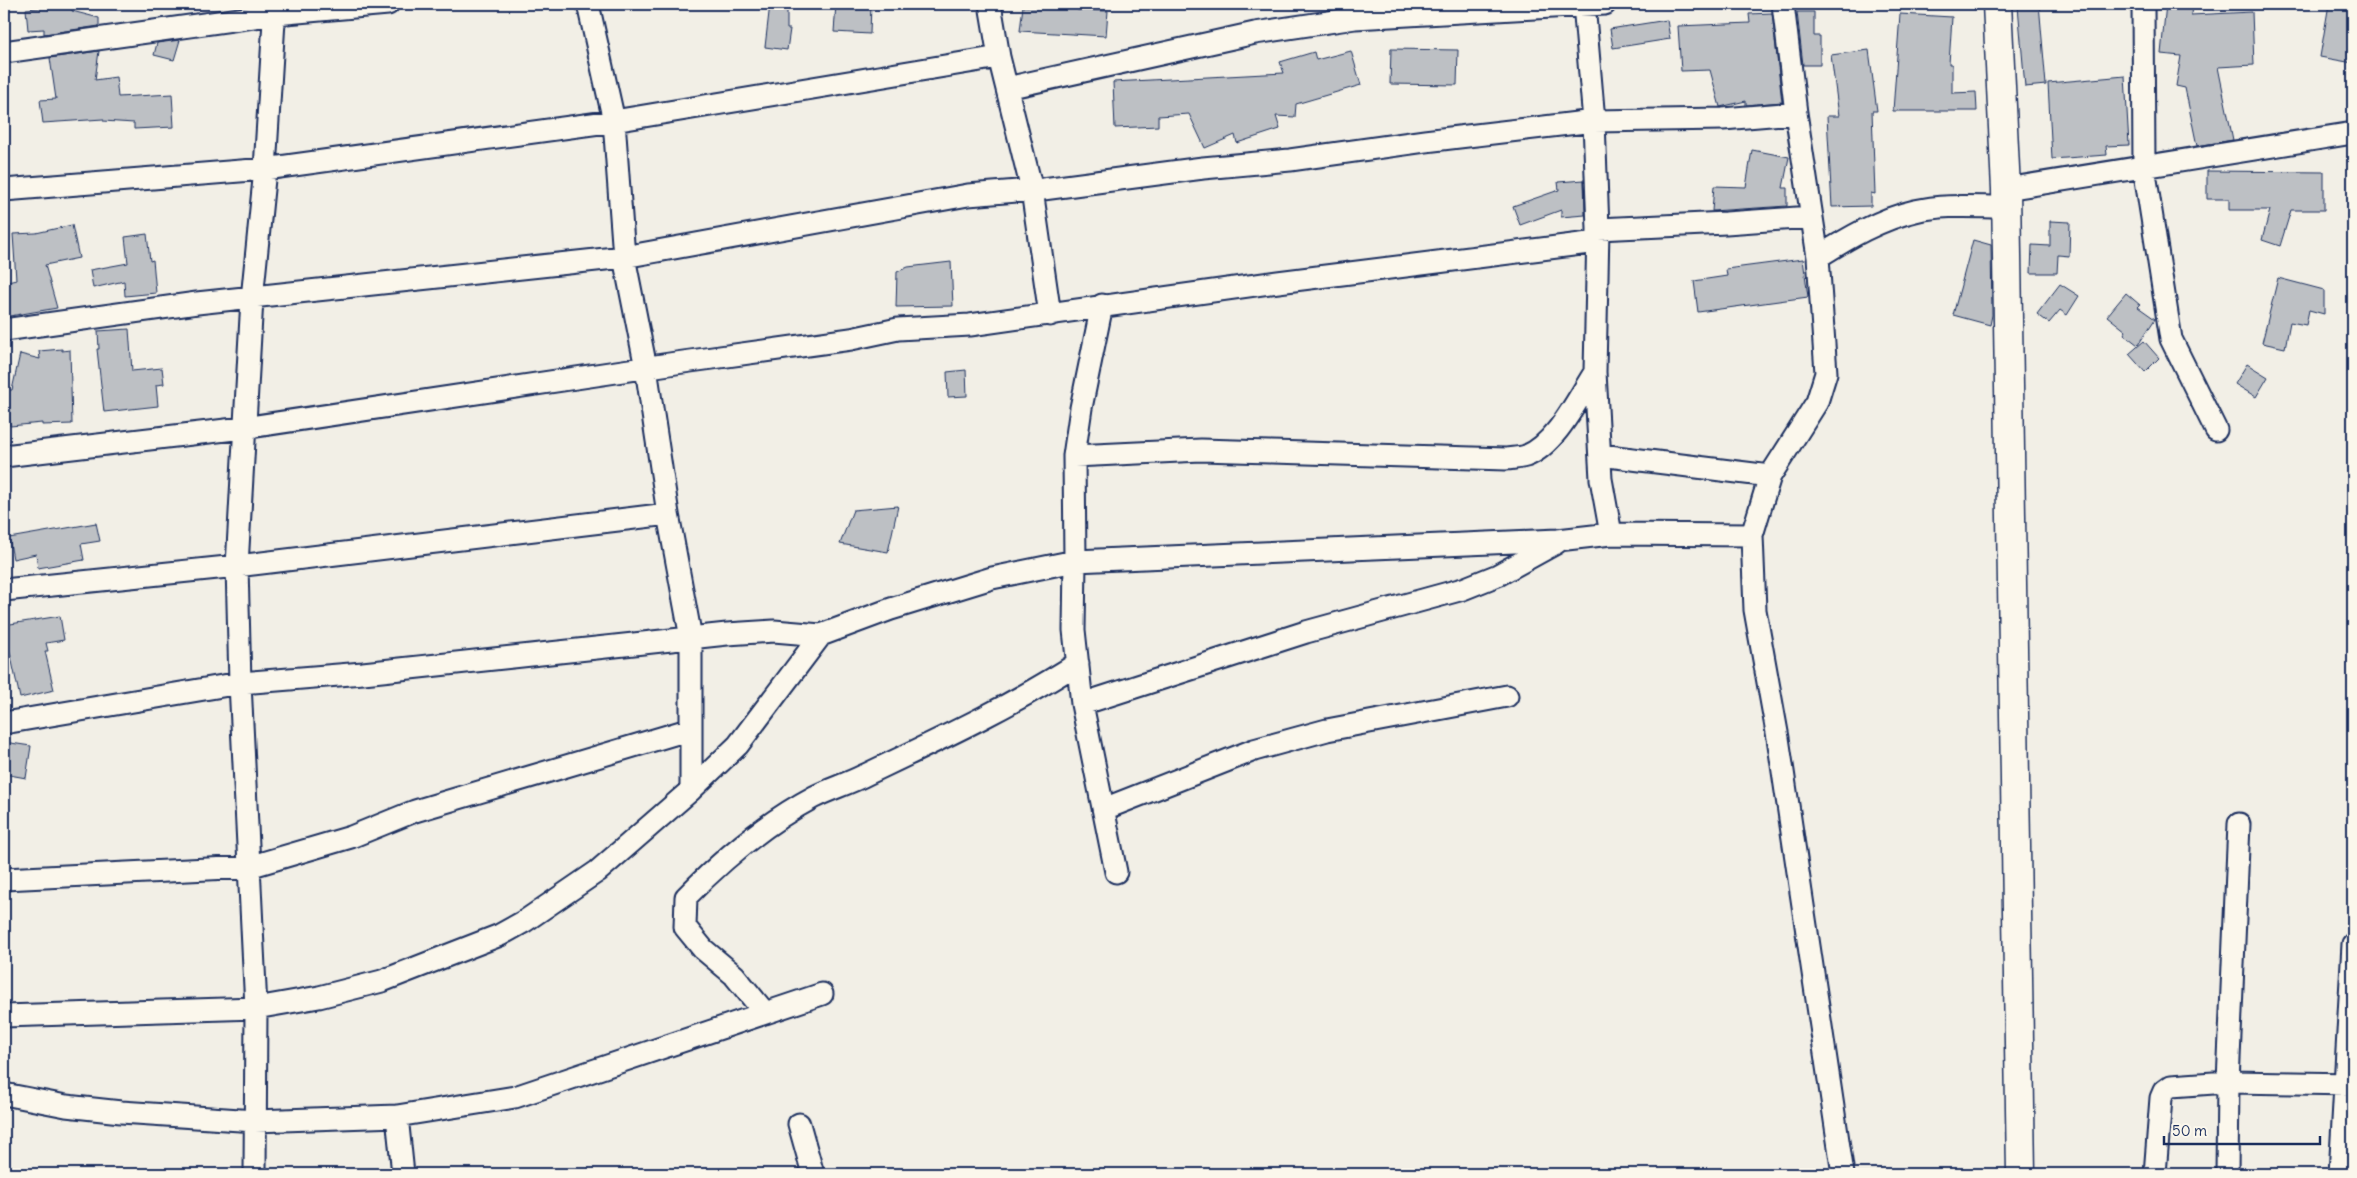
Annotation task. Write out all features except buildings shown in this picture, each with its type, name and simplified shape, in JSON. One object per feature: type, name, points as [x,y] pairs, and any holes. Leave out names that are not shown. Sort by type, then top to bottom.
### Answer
[{"type":"street","points":[[4,52],[275,9],[388,4]]},
{"type":"street","points":[[588,4],[614,121],[624,256],[646,368],[668,514],[691,638],[692,790]]},
{"type":"street","points":[[990,4],[999,57],[1032,190],[1050,315]]},
{"type":"street","points":[[1584,4],[1594,121],[1598,236],[1595,372],[1601,478],[1611,534]]},
{"type":"street","points":[[1007,88],[1255,33],[1355,18],[1605,4]]},
{"type":"street","points":[[1783,4],[1796,113],[1818,257],[1826,373],[1817,402],[1770,476],[1752,535],[1756,610],[1778,738],[1843,1174]]},
{"type":"street","points":[[1997,4],[2006,198],[2020,1174]]},
{"type":"street","points":[[2143,4],[2144,168],[2171,339],[2216,430]]},
{"type":"street","points":[[255,1174],[256,1008],[240,683],[237,566],[243,428],[252,299],[265,169],[275,9]]},
{"type":"street","points":[[4,190],[265,169],[614,121],[999,57]]},
{"type":"street","points":[[4,330],[197,303],[252,299],[624,256],[968,195],[1032,190],[1594,121],[1723,119],[1796,113]]},
{"type":"street","points":[[1818,257],[1841,242],[1886,219],[1916,211],[2006,198],[2144,168],[2353,133]]},
{"type":"street","points":[[4,456],[243,428],[646,368],[851,340],[898,329],[970,325],[1050,315],[1102,305],[1598,236],[1811,217]]},
{"type":"street","points":[[1102,305],[1081,408],[1074,456],[1074,630],[1082,704],[1116,872]]},
{"type":"street","points":[[1074,456],[1200,450],[1506,459],[1526,456],[1539,448],[1556,433],[1595,372]]},
{"type":"street","points":[[1600,455],[1770,476]]},
{"type":"street","points":[[4,590],[237,566],[668,514]]},
{"type":"street","points":[[4,723],[240,683],[363,673],[774,631],[821,635],[890,609],[992,578],[1075,561],[1563,539],[1611,534],[1752,535]]},
{"type":"street","points":[[1082,704],[1306,632],[1463,589],[1498,575],[1563,539]]},
{"type":"street","points":[[4,1016],[256,1008],[320,997],[382,981],[500,935],[525,921],[598,871],[692,790],[738,746],[821,635]]},
{"type":"street","points":[[765,1012],[734,975],[703,949],[685,927],[686,897],[709,874],[765,828],[814,797],[861,777],[1046,684],[1078,663]]},
{"type":"street","points":[[1104,809],[1254,750],[1327,730],[1507,696]]},
{"type":"street","points":[[4,879],[249,867],[351,837],[415,811],[691,729]]},
{"type":"street","points":[[2228,1174],[2228,1082],[2239,824]]},
{"type":"street","points":[[2340,1174],[2349,1084],[2353,944]]},
{"type":"street","points":[[4,1094],[66,1106],[122,1112],[255,1121],[397,1116],[515,1098],[822,994]]},
{"type":"street","points":[[2155,1174],[2161,1098],[2164,1091],[2171,1086],[2228,1082],[2349,1084]]},
{"type":"street","points":[[397,1116],[403,1174]]},
{"type":"street","points":[[799,1124],[813,1174]]}]
